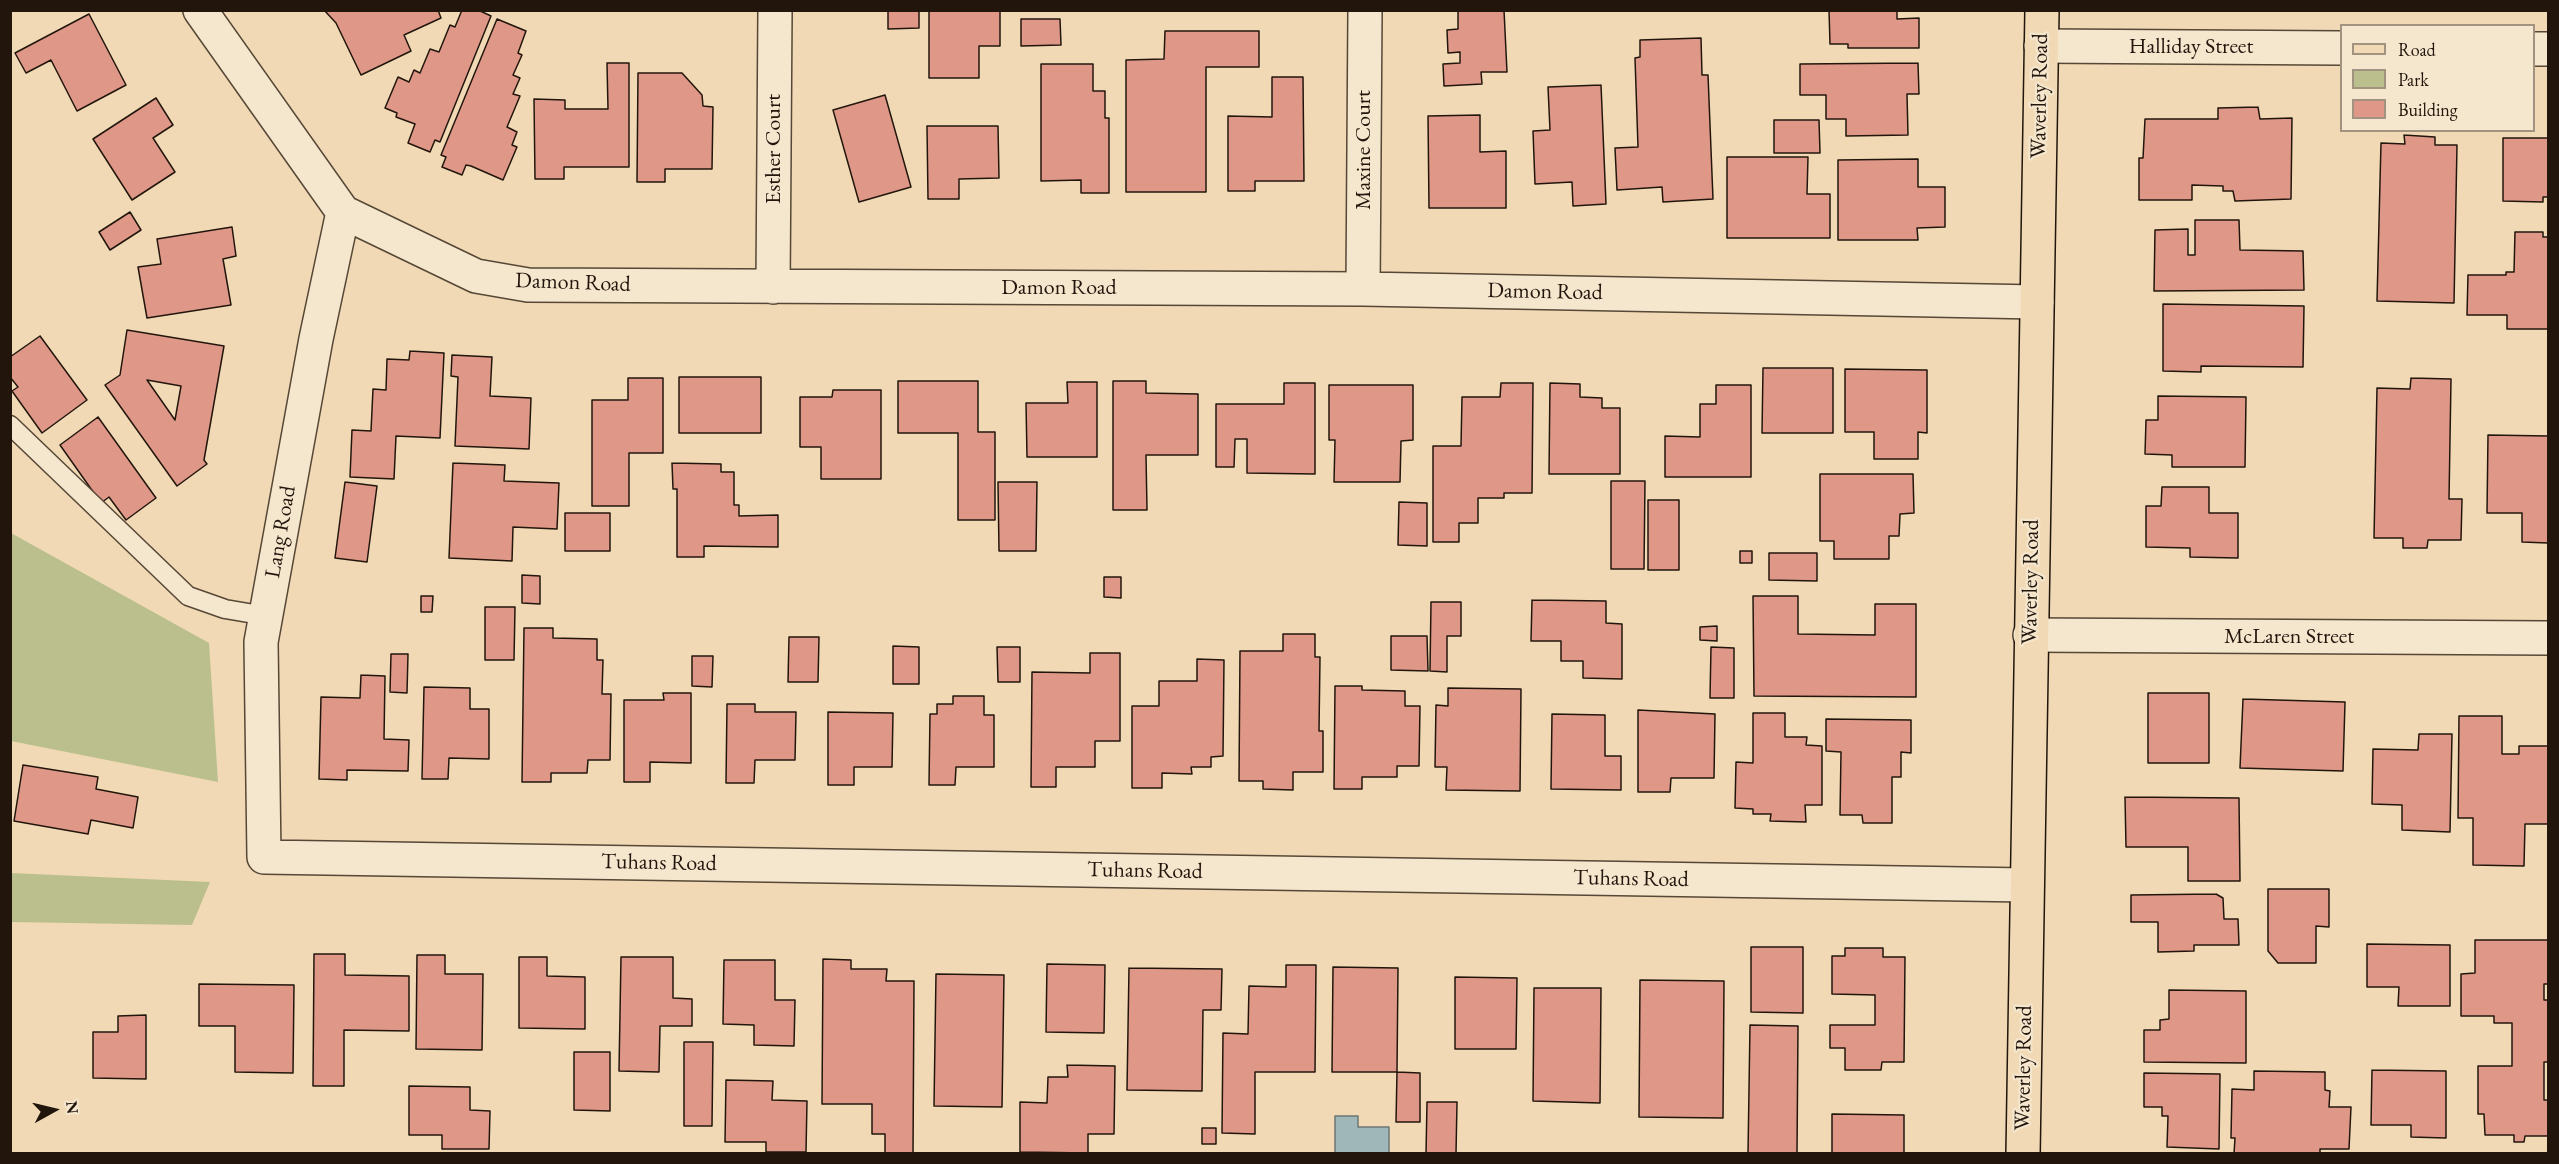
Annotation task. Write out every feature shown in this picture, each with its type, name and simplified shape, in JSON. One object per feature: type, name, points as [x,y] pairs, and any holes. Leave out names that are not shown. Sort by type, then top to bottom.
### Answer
[{"type":"main road","name":"Waverley Road","points":[[2023,1154],[2042,10]]},
{"type":"street","name":"Damon Road","points":[[200,10],[343,212],[476,276],[528,285],[1363,289],[2037,302]]},
{"type":"street","name":"Esther Court","points":[[773,286],[775,10]]},
{"type":"street","name":"Maxine Court","points":[[1363,289],[1365,10]]},
{"type":"street","name":"Halliday Street","points":[[2041,46],[2340,48]]},
{"type":"street","name":"Lang Road","points":[[264,857],[261,642],[316,339],[343,212]]},
{"type":"street","name":"McLaren Street","points":[[2030,635],[2548,638]]},
{"type":"street","name":"Tuhans Road","points":[[264,857],[2026,885]]},
{"type":"lane","points":[[10,425],[188,596],[225,609],[266,616]]},
{"type":"green space","points":[[11,533],[209,643],[218,782],[11,741]]},
{"type":"green space","points":[[11,873],[210,882],[192,925],[11,922]]},
{"type":"water","points":[[1335,1116],[1358,1116],[1358,1127],[1389,1127],[1389,1153],[1335,1153]]},
{"type":"building","points":[[324,10],[438,10],[441,18],[404,35],[411,51],[361,75],[336,23]]},
{"type":"building","points":[[462,10],[478,10],[491,16],[440,142],[435,140],[430,152],[408,143],[415,124],[396,117],[397,113],[385,108],[398,77],[409,82],[414,70],[420,73],[430,49],[439,52],[450,25],[455,27]]},
{"type":"building","points":[[888,10],[919,10],[919,28],[888,29]]},
{"type":"building","points":[[929,10],[1000,10],[1000,46],[979,46],[979,78],[929,78]]},
{"type":"building","points":[[1458,10],[1504,10],[1507,72],[1481,72],[1482,84],[1444,86],[1443,64],[1460,63],[1460,52],[1448,53],[1447,30],[1458,29]]},
{"type":"building","points":[[1829,10],[1897,10],[1897,19],[1919,18],[1919,48],[1848,48],[1848,44],[1830,44]]},
{"type":"building","points":[[89,14],[126,85],[77,111],[51,60],[26,73],[15,53]]},
{"type":"building","points":[[497,19],[526,31],[518,53],[522,55],[513,75],[520,78],[513,94],[520,96],[507,127],[517,132],[512,145],[517,147],[503,180],[471,166],[466,165],[462,175],[442,167],[446,157],[441,155]]},
{"type":"building","points":[[1021,19],[1060,19],[1061,45],[1021,46]]},
{"type":"building","points":[[1165,31],[1259,31],[1259,67],[1206,67],[1206,192],[1126,192],[1126,60],[1164,59]]},
{"type":"building","points":[[1701,38],[1702,75],[1708,75],[1713,199],[1663,202],[1662,187],[1617,190],[1615,148],[1638,147],[1635,58],[1640,57],[1640,40]]},
{"type":"building","points":[[607,63],[629,63],[629,167],[564,167],[564,179],[535,179],[534,99],[565,100],[565,109],[608,109]]},
{"type":"building","points":[[1918,63],[1919,94],[1907,94],[1908,135],[1846,136],[1846,119],[1826,119],[1826,95],[1800,95],[1800,64]]},
{"type":"building","points":[[1041,64],[1093,64],[1093,91],[1105,91],[1105,118],[1109,118],[1109,193],[1081,193],[1081,180],[1041,181]]},
{"type":"building","points":[[638,73],[682,73],[702,95],[703,106],[713,107],[712,169],[665,169],[665,182],[637,182]]},
{"type":"building","points":[[1272,77],[1303,77],[1304,181],[1255,181],[1255,191],[1228,191],[1228,116],[1272,117]]},
{"type":"building","points":[[1601,85],[1606,204],[1573,206],[1572,182],[1535,184],[1533,131],[1550,130],[1548,87]]},
{"type":"building","points":[[885,95],[911,187],[859,202],[833,110]]},
{"type":"building","points":[[156,98],[173,125],[153,138],[175,172],[132,200],[93,139]]},
{"type":"building","points":[[2258,107],[2260,119],[2292,118],[2291,199],[2235,201],[2233,191],[2223,191],[2223,186],[2192,185],[2192,200],[2139,200],[2139,158],[2143,158],[2145,119],[2218,119],[2218,108]]},
{"type":"building","points":[[1480,115],[1480,152],[1506,151],[1506,208],[1429,208],[1428,116]]},
{"type":"building","points":[[1774,120],[1819,120],[1820,153],[1774,153]]},
{"type":"building","points":[[927,126],[998,126],[999,178],[959,179],[959,199],[928,199]]},
{"type":"building","points":[[2404,135],[2435,137],[2435,145],[2457,145],[2454,303],[2377,301],[2381,143],[2405,144]]},
{"type":"building","points":[[2503,138],[2548,138],[2548,197],[2543,197],[2543,202],[2503,201]]},
{"type":"building","points":[[1727,157],[1808,157],[1807,194],[1830,194],[1830,238],[1727,238]]},
{"type":"building","points":[[1918,159],[1918,187],[1945,187],[1945,227],[1917,228],[1918,240],[1838,240],[1838,160]]},
{"type":"building","points":[[130,212],[141,230],[110,250],[99,232]]},
{"type":"building","points":[[2195,220],[2239,220],[2240,250],[2303,251],[2304,290],[2154,291],[2155,230],[2188,229],[2188,255],[2195,255]]},
{"type":"building","points":[[232,227],[236,256],[223,259],[231,305],[147,318],[138,267],[161,264],[157,239]]},
{"type":"building","points":[[2515,232],[2543,232],[2543,237],[2548,237],[2548,329],[2507,329],[2507,315],[2467,315],[2468,275],[2506,275],[2506,272],[2514,272]]},
{"type":"building","points":[[2163,304],[2304,306],[2303,367],[2201,366],[2201,372],[2163,371]]},
{"type":"building","points":[[127,330],[224,346],[204,460],[207,464],[177,486],[105,385],[120,375]],"holes":[[[147,380],[181,386],[175,420]]]},
{"type":"building","points":[[40,336],[87,400],[42,433],[12,391],[18,387],[10,377],[10,357]]},
{"type":"building","points":[[410,351],[444,353],[440,438],[396,436],[394,479],[350,477],[352,430],[371,431],[373,389],[386,390],[387,359],[409,360]]},
{"type":"building","points":[[452,355],[492,357],[490,396],[531,398],[529,449],[455,446],[458,377],[451,376]]},
{"type":"building","points":[[1763,368],[1833,368],[1833,433],[1762,433]]},
{"type":"building","points":[[1845,369],[1927,370],[1927,433],[1918,432],[1918,459],[1874,459],[1874,432],[1845,432]]},
{"type":"building","points":[[679,377],[761,377],[761,433],[679,433]]},
{"type":"building","points":[[628,378],[663,378],[663,453],[629,453],[629,506],[592,506],[592,400],[628,400]]},
{"type":"building","points":[[2411,378],[2451,379],[2449,499],[2462,499],[2461,540],[2428,540],[2427,548],[2403,548],[2403,538],[2374,538],[2377,388],[2410,389]]},
{"type":"building","points":[[898,381],[978,381],[978,432],[995,432],[995,520],[958,520],[958,433],[898,433]]},
{"type":"building","points":[[1113,381],[1146,381],[1146,393],[1198,394],[1198,455],[1146,455],[1147,510],[1113,510]]},
{"type":"building","points":[[1067,382],[1097,382],[1097,457],[1027,457],[1026,403],[1068,403]]},
{"type":"building","points":[[1284,383],[1315,383],[1315,474],[1247,473],[1247,439],[1235,439],[1234,467],[1216,467],[1216,404],[1284,404]]},
{"type":"building","points":[[1501,383],[1533,383],[1532,493],[1504,493],[1504,498],[1478,498],[1478,523],[1459,523],[1459,542],[1433,542],[1433,446],[1461,446],[1462,397],[1500,397]]},
{"type":"building","points":[[1550,383],[1580,384],[1580,397],[1602,398],[1602,408],[1620,408],[1620,474],[1549,474]]},
{"type":"building","points":[[1329,385],[1413,385],[1413,440],[1401,441],[1400,482],[1334,482],[1335,440],[1329,440]]},
{"type":"building","points":[[1716,385],[1751,385],[1751,477],[1665,477],[1665,436],[1700,437],[1700,404],[1716,404]]},
{"type":"building","points":[[833,390],[881,390],[881,479],[821,479],[821,447],[800,447],[800,397],[832,397]]},
{"type":"building","points":[[2158,396],[2246,397],[2245,467],[2172,467],[2172,455],[2145,454],[2146,420],[2158,420]]},
{"type":"building","points":[[98,417],[156,498],[126,520],[109,497],[101,503],[60,445]]},
{"type":"building","points":[[2488,435],[2548,436],[2548,543],[2522,542],[2522,513],[2487,513]]},
{"type":"building","points":[[453,463],[505,465],[504,481],[559,483],[557,529],[513,527],[512,561],[449,558]]},
{"type":"building","points":[[672,463],[721,464],[721,472],[734,472],[734,505],[739,505],[739,516],[778,515],[778,547],[704,546],[704,557],[677,557],[677,489],[673,489]]},
{"type":"building","points":[[1820,474],[1913,474],[1914,513],[1900,514],[1899,536],[1889,536],[1889,559],[1834,559],[1834,541],[1820,541]]},
{"type":"building","points":[[1611,481],[1645,481],[1644,569],[1611,569]]},
{"type":"building","points":[[345,482],[377,486],[367,562],[335,558]]},
{"type":"building","points":[[998,482],[1037,482],[1036,551],[999,551]]},
{"type":"building","points":[[2162,487],[2209,487],[2209,513],[2238,513],[2238,558],[2190,557],[2190,548],[2146,547],[2146,506],[2161,506]]},
{"type":"building","points":[[1648,500],[1679,500],[1679,570],[1648,570]]},
{"type":"building","points":[[1399,502],[1427,503],[1427,546],[1398,545]]},
{"type":"building","points":[[565,513],[610,513],[610,551],[565,551]]},
{"type":"building","points":[[1740,551],[1752,551],[1752,563],[1740,563]]},
{"type":"building","points":[[1769,553],[1817,553],[1817,581],[1769,580]]},
{"type":"building","points":[[522,575],[540,576],[540,604],[522,603]]},
{"type":"building","points":[[1104,577],[1121,577],[1121,598],[1104,597]]},
{"type":"building","points":[[421,596],[433,596],[432,612],[421,612]]},
{"type":"building","points":[[1753,596],[1798,596],[1798,634],[1875,635],[1875,604],[1916,604],[1916,697],[1754,696]]},
{"type":"building","points":[[1532,600],[1606,601],[1606,623],[1622,624],[1622,679],[1583,678],[1583,661],[1561,661],[1561,641],[1531,641]]},
{"type":"building","points":[[1431,602],[1461,602],[1461,636],[1447,636],[1447,672],[1430,671]]},
{"type":"building","points":[[485,607],[515,607],[514,660],[485,660]]},
{"type":"building","points":[[1717,626],[1717,641],[1700,640],[1700,627]]},
{"type":"building","points":[[524,628],[553,628],[553,638],[597,639],[597,660],[603,660],[602,694],[611,694],[610,760],[588,760],[587,773],[551,773],[551,782],[522,782]]},
{"type":"building","points":[[1283,634],[1315,634],[1315,657],[1320,657],[1319,731],[1323,731],[1323,772],[1293,772],[1293,790],[1263,789],[1263,781],[1239,781],[1240,651],[1283,651]]},
{"type":"building","points":[[1391,636],[1427,636],[1428,671],[1391,670]]},
{"type":"building","points":[[789,637],[819,637],[818,682],[788,682]]},
{"type":"building","points":[[893,646],[919,647],[919,684],[893,684]]},
{"type":"building","points":[[997,647],[1020,647],[1020,682],[998,682]]},
{"type":"building","points":[[1711,647],[1734,648],[1734,698],[1710,698]]},
{"type":"building","points":[[1090,653],[1120,653],[1120,741],[1095,741],[1095,767],[1056,767],[1056,787],[1031,787],[1032,672],[1090,673]]},
{"type":"building","points":[[391,654],[408,654],[407,693],[390,692]]},
{"type":"building","points":[[692,656],[713,656],[712,687],[692,686]]},
{"type":"building","points":[[1197,659],[1224,660],[1223,756],[1211,757],[1211,767],[1191,767],[1192,774],[1162,773],[1162,788],[1132,788],[1132,706],[1159,706],[1159,681],[1197,681]]},
{"type":"building","points":[[361,675],[385,676],[384,739],[409,740],[408,771],[347,770],[347,780],[319,779],[321,697],[360,698]]},
{"type":"building","points":[[1335,686],[1362,686],[1362,690],[1405,691],[1405,706],[1420,706],[1419,766],[1397,766],[1397,777],[1362,777],[1362,789],[1334,789]]},
{"type":"building","points":[[424,687],[470,688],[470,709],[489,709],[489,759],[449,758],[448,779],[422,779]]},
{"type":"building","points":[[1448,688],[1521,689],[1520,791],[1446,790],[1447,767],[1435,767],[1436,705],[1448,706]]},
{"type":"building","points":[[663,693],[691,693],[691,763],[650,762],[650,782],[624,782],[624,700],[664,700]]},
{"type":"building","points":[[2148,693],[2209,693],[2209,763],[2148,763]]},
{"type":"building","points":[[953,696],[984,696],[984,715],[994,715],[994,767],[956,767],[955,785],[929,785],[930,714],[937,714],[937,704],[953,704]]},
{"type":"building","points":[[2243,699],[2345,702],[2343,771],[2240,768]]},
{"type":"building","points":[[727,704],[755,704],[755,712],[796,712],[795,760],[755,760],[754,783],[726,783]]},
{"type":"building","points":[[1638,710],[1715,714],[1714,778],[1671,778],[1670,792],[1638,792]]},
{"type":"building","points":[[828,712],[893,713],[892,767],[854,767],[854,785],[828,785]]},
{"type":"building","points":[[1753,713],[1785,713],[1785,737],[1807,737],[1806,745],[1822,746],[1822,805],[1805,805],[1806,822],[1770,821],[1771,814],[1753,814],[1753,809],[1735,808],[1736,762],[1753,763]]},
{"type":"building","points":[[1552,714],[1605,715],[1605,756],[1621,756],[1621,790],[1551,789]]},
{"type":"building","points":[[2459,716],[2502,716],[2502,754],[2519,754],[2519,746],[2548,746],[2548,824],[2525,824],[2524,866],[2473,865],[2473,818],[2458,818]]},
{"type":"building","points":[[1826,719],[1911,720],[1911,753],[1901,752],[1901,777],[1892,777],[1892,823],[1863,823],[1862,815],[1840,815],[1841,752],[1826,751]]},
{"type":"building","points":[[2419,734],[2452,734],[2450,832],[2402,830],[2402,805],[2372,804],[2373,749],[2418,750]]},
{"type":"building","points":[[23,765],[98,777],[96,789],[138,797],[133,828],[91,820],[88,834],[14,821]]},
{"type":"building","points":[[2125,797],[2239,798],[2240,881],[2188,881],[2188,847],[2126,847]]},
{"type":"building","points":[[2268,889],[2329,889],[2329,927],[2316,926],[2316,963],[2278,963],[2268,951]]},
{"type":"building","points":[[2216,894],[2223,898],[2224,919],[2238,919],[2239,945],[2194,945],[2194,951],[2158,952],[2158,922],[2131,922],[2131,895]]},
{"type":"building","points":[[2475,940],[2548,940],[2548,984],[2544,984],[2544,1000],[2548,1000],[2548,1062],[2544,1062],[2544,1100],[2548,1100],[2548,1136],[2525,1136],[2524,1142],[2514,1142],[2514,1135],[2485,1135],[2484,1114],[2478,1114],[2478,1066],[2512,1066],[2512,1023],[2494,1023],[2494,1016],[2461,1016],[2461,974],[2475,973]]},
{"type":"building","points":[[2367,944],[2450,945],[2450,1006],[2398,1006],[2399,987],[2367,987]]},
{"type":"building","points":[[1751,947],[1803,947],[1803,1013],[1751,1012]]},
{"type":"building","points":[[1845,948],[1883,948],[1883,957],[1905,957],[1904,1062],[1882,1062],[1881,1070],[1845,1070],[1845,1048],[1830,1048],[1830,1025],[1875,1025],[1875,995],[1832,994],[1832,956],[1845,956]]},
{"type":"building","points":[[314,954],[345,954],[345,975],[409,976],[409,1031],[344,1030],[344,1086],[313,1086]]},
{"type":"building","points":[[417,955],[445,955],[445,974],[483,974],[482,1050],[416,1049]]},
{"type":"building","points":[[519,957],[547,957],[547,976],[585,977],[585,1029],[519,1028]]},
{"type":"building","points":[[621,957],[673,957],[673,998],[692,999],[692,1026],[660,1026],[659,1072],[619,1071]]},
{"type":"building","points":[[823,959],[851,960],[851,969],[887,969],[886,981],[914,981],[913,1154],[885,1154],[885,1134],[872,1134],[872,1104],[822,1104]]},
{"type":"building","points":[[724,960],[775,960],[775,1000],[795,1000],[794,1046],[754,1045],[754,1025],[723,1024]]},
{"type":"building","points":[[1047,964],[1105,965],[1104,1033],[1046,1032]]},
{"type":"building","points":[[1286,965],[1316,965],[1315,1072],[1255,1072],[1255,1134],[1222,1133],[1223,1033],[1248,1034],[1249,986],[1286,987]]},
{"type":"building","points":[[1333,967],[1398,968],[1397,1072],[1332,1072]]},
{"type":"building","points":[[1129,968],[1222,969],[1221,1010],[1203,1010],[1202,1091],[1127,1090]]},
{"type":"building","points":[[936,974],[1004,975],[1002,1107],[934,1106]]},
{"type":"building","points":[[1455,977],[1517,978],[1516,1049],[1455,1049]]},
{"type":"building","points":[[1640,980],[1724,981],[1723,1118],[1639,1117]]},
{"type":"building","points":[[199,984],[294,985],[293,1073],[235,1072],[235,1026],[199,1026]]},
{"type":"building","points":[[1534,988],[1601,988],[1600,1103],[1533,1101]]},
{"type":"building","points":[[2169,990],[2246,991],[2246,1063],[2144,1062],[2144,1030],[2160,1030],[2160,1020],[2169,1019]]},
{"type":"building","points":[[146,1015],[146,1079],[93,1078],[93,1032],[118,1032],[118,1016]]},
{"type":"building","points":[[1750,1025],[1798,1026],[1797,1154],[1748,1154]]},
{"type":"building","points":[[684,1042],[713,1042],[712,1126],[684,1126]]},
{"type":"building","points":[[574,1052],[610,1052],[610,1111],[574,1110]]},
{"type":"building","points":[[1067,1065],[1115,1066],[1114,1134],[1088,1134],[1088,1153],[1020,1152],[1020,1102],[1047,1103],[1048,1077],[1068,1077]]},
{"type":"building","points":[[2372,1070],[2446,1071],[2446,1138],[2411,1137],[2411,1125],[2371,1125]]},
{"type":"building","points":[[2254,1071],[2325,1072],[2325,1090],[2330,1091],[2329,1107],[2351,1107],[2349,1149],[2320,1149],[2320,1154],[2234,1154],[2235,1138],[2231,1138],[2232,1089],[2254,1090]]},
{"type":"building","points":[[1397,1072],[1420,1073],[1420,1122],[1396,1122]]},
{"type":"building","points":[[2144,1073],[2220,1074],[2219,1149],[2167,1147],[2168,1116],[2162,1116],[2162,1107],[2144,1107]]},
{"type":"building","points":[[726,1080],[773,1081],[772,1100],[807,1101],[806,1152],[766,1152],[766,1142],[725,1142]]},
{"type":"building","points":[[409,1086],[470,1087],[470,1110],[490,1111],[489,1149],[442,1149],[442,1135],[409,1135]]},
{"type":"building","points":[[1427,1102],[1457,1102],[1456,1154],[1426,1154]]},
{"type":"building","points":[[1832,1114],[1904,1115],[1904,1154],[1832,1154]]},
{"type":"building","points":[[1202,1128],[1216,1128],[1216,1144],[1202,1144]]}]
